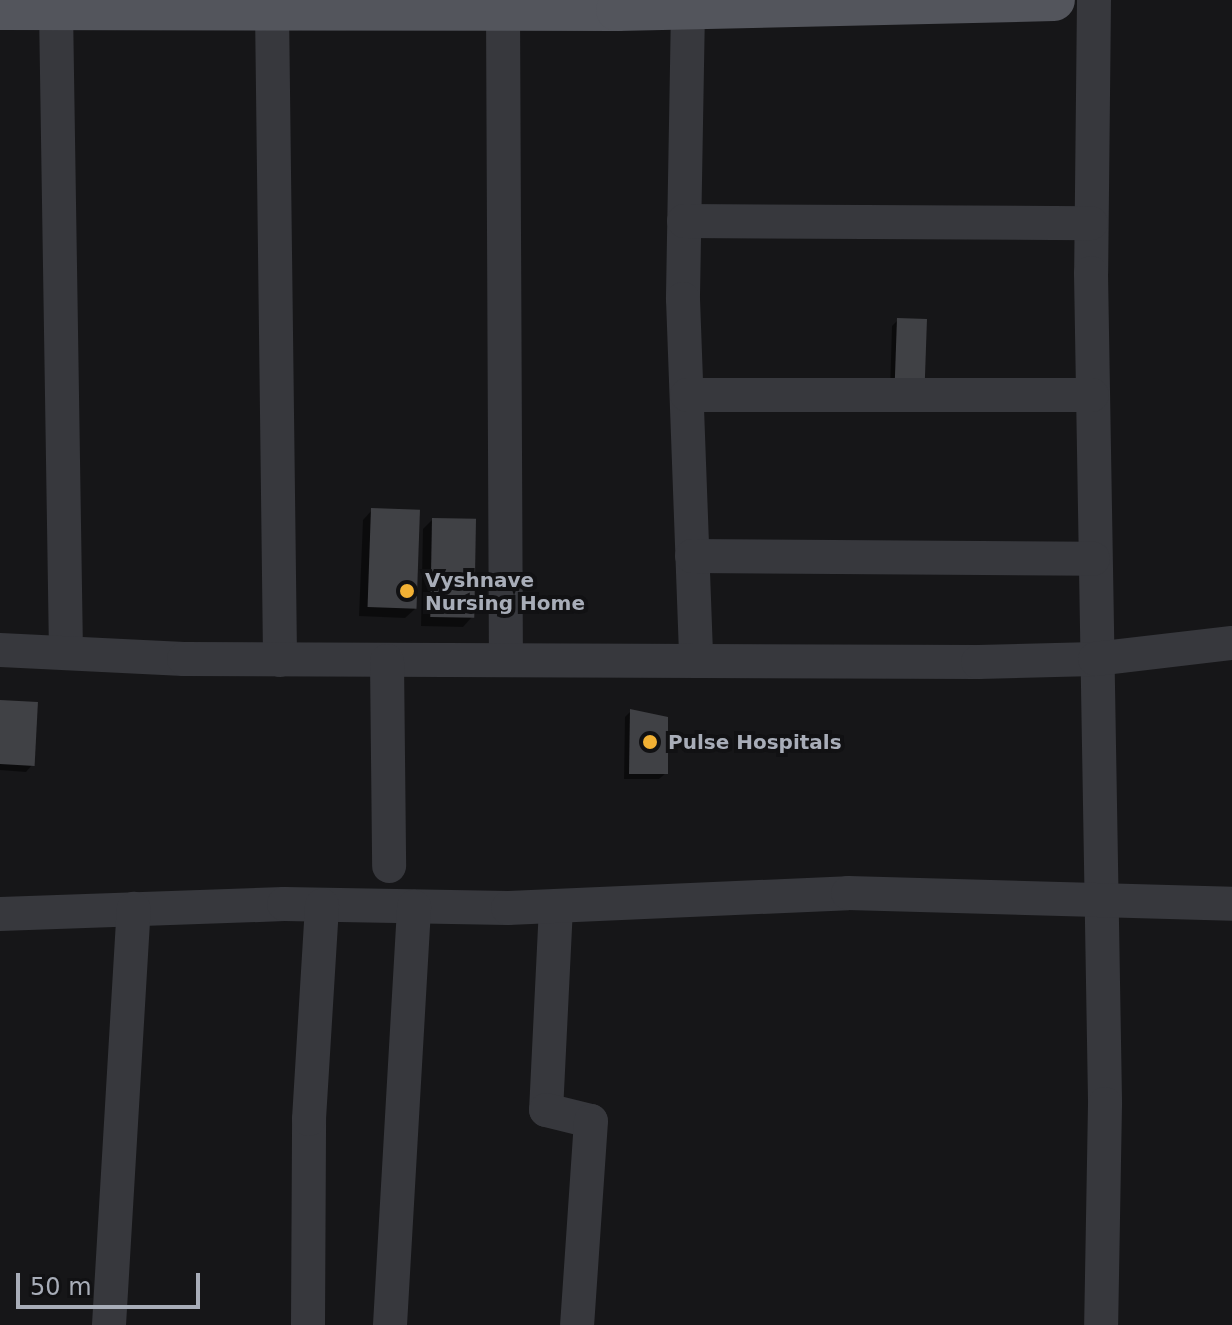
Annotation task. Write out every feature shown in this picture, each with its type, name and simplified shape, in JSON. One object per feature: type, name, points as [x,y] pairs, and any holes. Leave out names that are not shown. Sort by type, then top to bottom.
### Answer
[{"type":"main road","points":[[0,9],[503,10],[548,5],[688,9],[1054,0]]},
{"type":"street","points":[[1094,0],[1091,223],[1093,559],[1105,1104],[1101,1325]]},
{"type":"street","points":[[56,9],[66,653]]},
{"type":"street","points":[[688,9],[684,221],[696,659]]},
{"type":"street","points":[[272,10],[280,660]]},
{"type":"street","points":[[503,10],[506,659]]},
{"type":"street","points":[[684,221],[1091,223]]},
{"type":"street","points":[[687,395],[1092,395]]},
{"type":"street","points":[[692,556],[1093,559]]},
{"type":"street","points":[[0,650],[387,661],[1095,659],[1232,643]]},
{"type":"street","points":[[387,661],[389,866]]},
{"type":"street","points":[[0,914],[322,905],[556,907],[848,893],[1232,904]]},
{"type":"street","points":[[308,1325],[309,1119],[322,905]]},
{"type":"street","points":[[390,1325],[414,907]]},
{"type":"street","points":[[556,907],[546,1110],[591,1121],[577,1325]]},
{"type":"street","points":[[109,1325],[134,909]]},
{"type":"building","points":[[897,318],[927,319],[925,387],[895,386]]},
{"type":"building","points":[[371,508],[420,510],[417,609],[368,607]]},
{"type":"building","points":[[432,518],[476,519],[474,618],[430,617]]},
{"type":"building","points":[[0,700],[38,702],[35,766],[0,764]]},
{"type":"building","points":[[630,709],[668,717],[668,774],[629,774]]},
{"type":"place","name":"Vyshnave Nursing Home","points":[[407,591]]},
{"type":"place","name":"Pulse Hospitals","points":[[650,742]]}]
